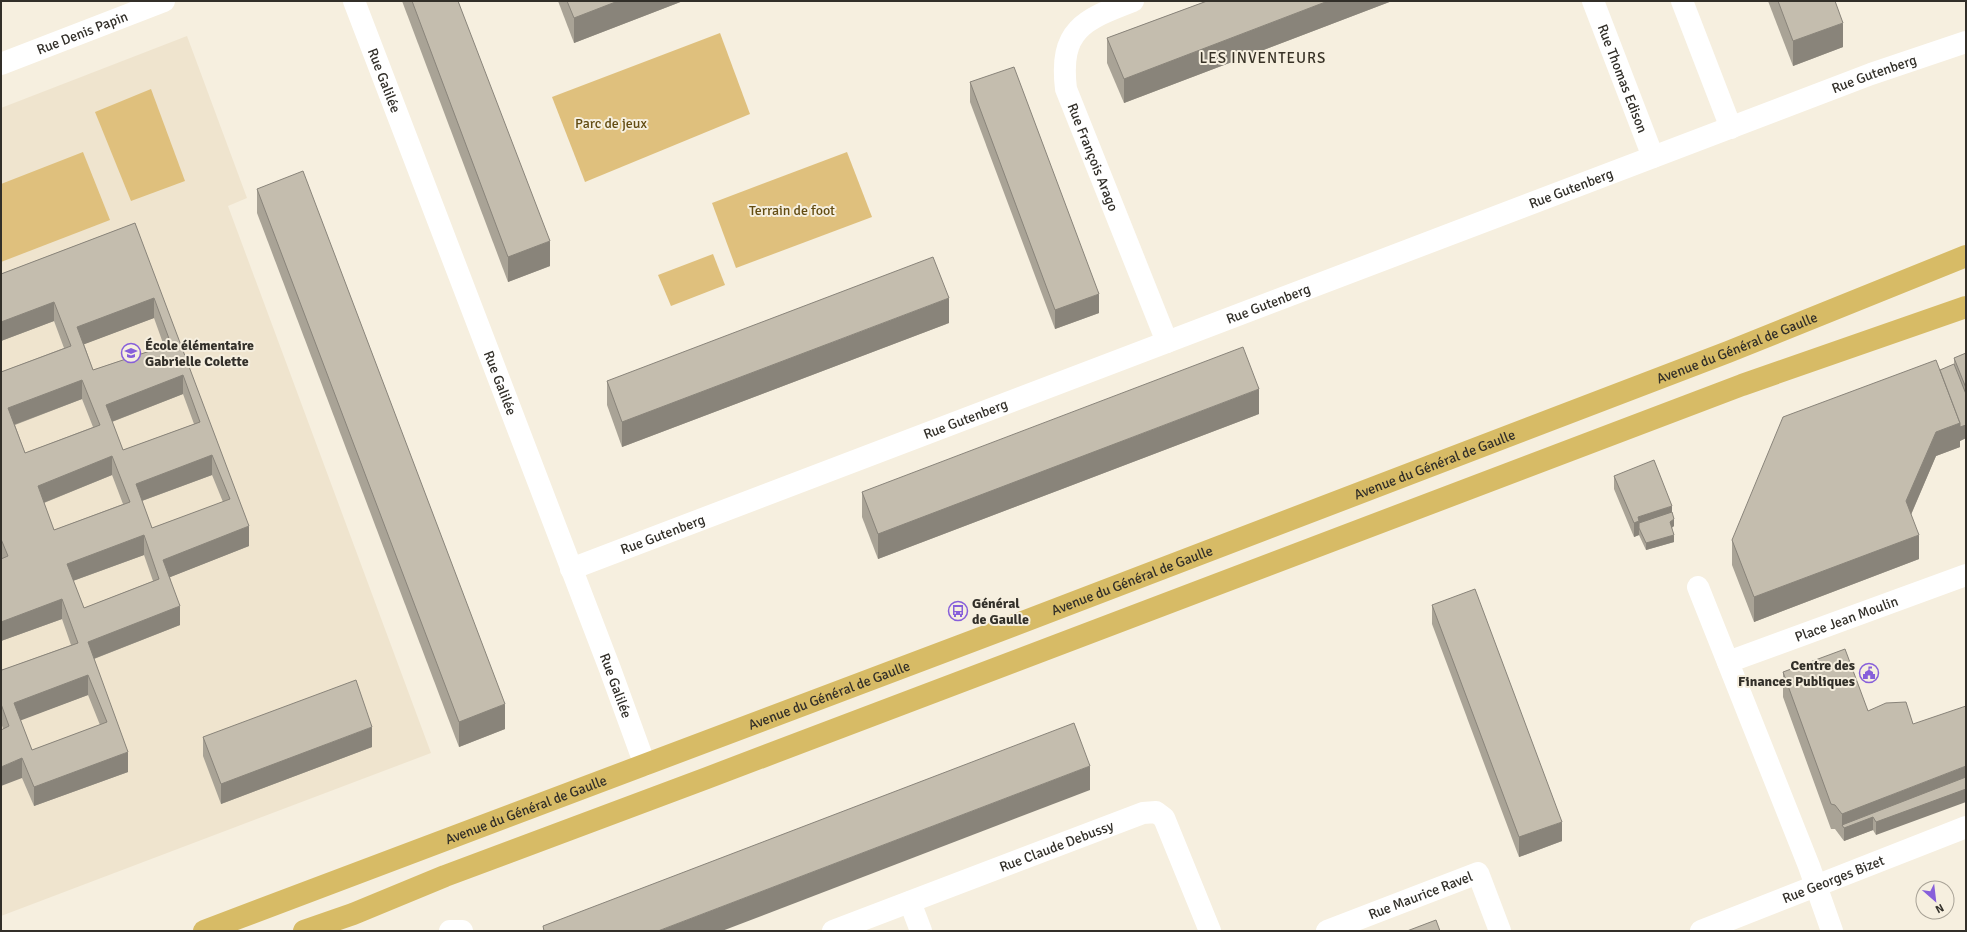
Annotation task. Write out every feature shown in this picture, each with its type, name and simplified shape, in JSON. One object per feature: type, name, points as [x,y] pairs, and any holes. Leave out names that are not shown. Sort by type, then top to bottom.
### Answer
[{"type":"main road","name":"Avenue du Général de Gaulle","points":[[204,931],[1728,352],[1966,256]]},
{"type":"main road","points":[[304,931],[353,914],[445,876],[1742,385],[1966,307]]},
{"type":"street","name":"Rue Denis Papin","points":[[1,64],[164,1]]},
{"type":"street","name":"Rue Galilée","points":[[354,1],[644,765]]},
{"type":"street","name":"Rue François Arago","points":[[1133,1],[1096,16],[1082,26],[1070,40],[1064,73],[1066,89],[1167,342]]},
{"type":"street","name":"Rue Thomas Edison","points":[[1593,1],[1653,157]]},
{"type":"street","points":[[1682,1],[1731,128]]},
{"type":"street","name":"Rue Gutenberg","points":[[570,568],[1871,74],[1966,42]]},
{"type":"street","name":"Place Jean Moulin","points":[[1728,662],[1966,576]]},
{"type":"street","points":[[1698,587],[1816,886],[1832,931]]},
{"type":"street","name":"Rue Claude Debussy","points":[[833,931],[1143,812],[1156,812],[1164,818],[1169,827],[1210,931]]},
{"type":"street","name":"Rue Georges Bizet","points":[[1701,931],[1966,827]]},
{"type":"street","name":"Rue Maurice Ravel","points":[[1327,931],[1478,873],[1500,931]]},
{"type":"street","points":[[910,902],[921,931]]},
{"type":"street","points":[[450,931],[462,931]]},
{"type":"shaded area","points":[[187,36],[247,198],[228,206],[431,753],[1,916],[1,108]]},
{"type":"green space","name":"Parc de jeux","points":[[720,33],[750,114],[585,182],[552,97]]},
{"type":"green space","points":[[151,89],[185,181],[131,201],[95,112]]},
{"type":"green space","points":[[83,152],[110,220],[1,262],[1,184]]},
{"type":"green space","name":"Terrain de foot","points":[[847,152],[872,217],[736,268],[712,203]]},
{"type":"green space","points":[[713,254],[725,285],[671,306],[658,275]]},
{"type":"building","points":[[412,1],[458,1],[550,241],[508,257]]},
{"type":"building","points":[[567,1],[618,1],[574,18]]},
{"type":"building","points":[[1207,1],[1328,1],[1124,79],[1107,38]]},
{"type":"building","points":[[1778,1],[1835,1],[1843,23],[1793,41]]},
{"type":"building","points":[[1014,67],[1099,294],[1055,310],[970,82]]},
{"type":"building","points":[[303,171],[505,704],[459,722],[257,189]]},
{"type":"building","points":[[135,223],[249,526],[163,560],[180,606],[88,642],[128,752],[34,787],[22,758],[1,767],[1,730],[9,726],[1,704],[1,668],[2,670],[78,643],[62,599],[1,622],[1,559],[8,556],[1,539],[1,372],[71,346],[54,302],[1,322],[1,274]],"holes":[[[154,298],[171,344],[93,370],[77,327]],[[183,375],[200,422],[123,450],[106,405]],[[82,380],[100,425],[25,453],[8,408]],[[212,455],[230,499],[152,528],[136,484]],[[112,456],[130,502],[54,530],[38,486]],[[144,535],[159,579],[84,608],[67,564]],[[88,675],[107,722],[32,750],[14,703]]]},
{"type":"building","points":[[933,257],[949,298],[622,422],[607,381]]},
{"type":"building","points":[[1243,347],[1259,389],[878,534],[862,492]]},
{"type":"building","points":[[1966,353],[1966,388],[1954,358]]},
{"type":"building","points":[[1936,360],[1960,423],[1936,432],[1906,501],[1919,535],[1754,597],[1732,540],[1783,417]]},
{"type":"building","points":[[1954,364],[1966,394],[1966,425],[1960,427],[1960,423],[1940,370]]},
{"type":"building","points":[[1654,460],[1672,506],[1638,517],[1639,521],[1634,523],[1614,476]]},
{"type":"building","points":[[1672,512],[1674,519],[1670,522],[1674,535],[1646,543],[1639,528],[1639,523]]},
{"type":"building","points":[[1475,589],[1562,822],[1519,837],[1432,605]]},
{"type":"building","points":[[1845,649],[1868,711],[1886,703],[1906,702],[1913,724],[1966,706],[1966,766],[1842,814],[1835,805],[1831,804],[1783,672]]},
{"type":"building","points":[[356,680],[372,727],[221,784],[203,737]]},
{"type":"building","points":[[1074,723],[1090,766],[658,931],[544,931],[543,926]]},
{"type":"building","points":[[1966,777],[1966,789],[1876,822],[1873,817],[1844,828],[1842,825]]},
{"type":"building","points":[[1436,920],[1440,931],[1407,931]]},
{"type":"place","name":"École élémentaire Gabrielle Colette","points":[[131,353]]},
{"type":"place","name":"Général de Gaulle","points":[[958,611]]},
{"type":"place","name":"Centre des Finances Publiques","points":[[1869,673]]},
{"type":"district","name":"LES INVENTEURS","points":[[1263,58]]}]
